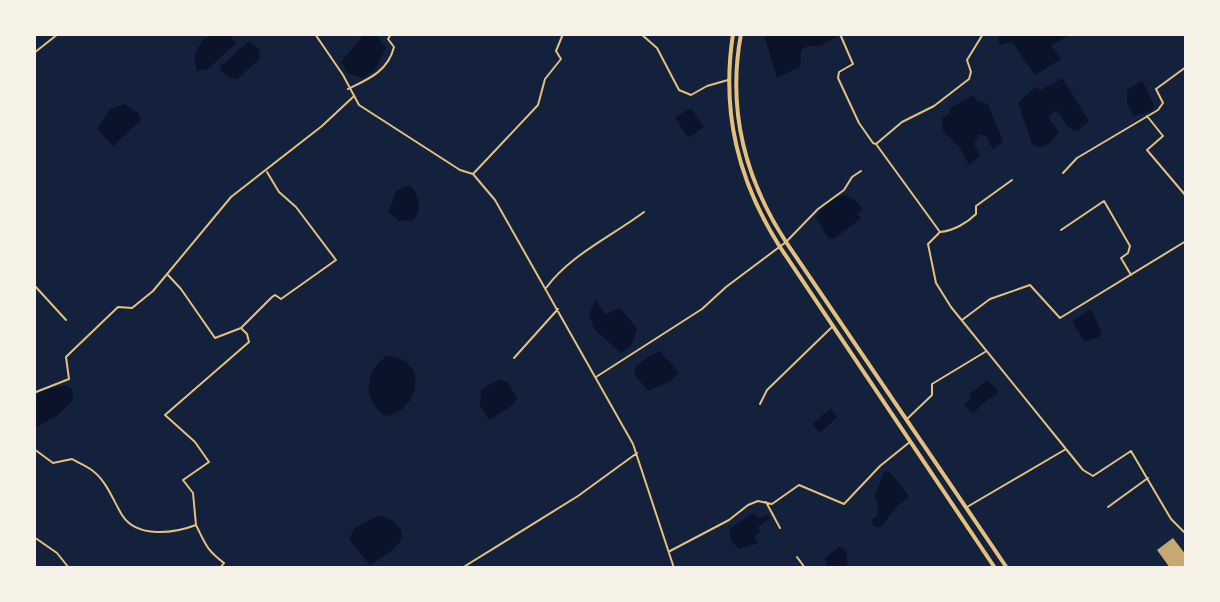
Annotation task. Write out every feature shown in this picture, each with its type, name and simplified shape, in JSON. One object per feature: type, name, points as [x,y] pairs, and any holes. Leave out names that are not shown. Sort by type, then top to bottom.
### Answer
[{"type":"highway","points":[[733,34],[728,80],[729,111],[743,173],[763,221],[993,567]]},
{"type":"highway","points":[[741,34],[735,81],[743,147],[760,198],[786,242],[1007,567]]},
{"type":"street","points":[[34,53],[58,34]]},
{"type":"street","points":[[315,34],[343,75],[348,89],[359,105],[460,170],[473,174],[495,200],[637,453],[674,567]]},
{"type":"street","points":[[348,89],[364,82],[390,61],[394,47],[388,39],[391,34]]},
{"type":"street","points":[[473,174],[538,105],[545,79],[561,59],[556,51],[564,34]]},
{"type":"street","points":[[641,34],[657,48],[679,90],[691,95],[707,86],[728,80]]},
{"type":"street","points":[[840,34],[853,64],[839,72],[838,78],[859,123],[940,232]]},
{"type":"street","points":[[876,144],[902,122],[934,106],[969,80],[971,72],[967,60],[983,34]]},
{"type":"street","points":[[1063,173],[1077,158],[1158,110],[1163,103],[1156,89],[1185,67]]},
{"type":"street","points":[[35,392],[69,379],[66,357],[69,354],[118,307],[132,308],[153,291],[231,197],[322,126],[353,97]]},
{"type":"street","points":[[1148,116],[1163,136],[1147,150],[1185,196]]},
{"type":"street","points":[[168,275],[181,289],[215,338],[241,328],[272,297],[275,295],[281,299],[336,260],[296,207],[279,192],[266,171]]},
{"type":"street","points":[[596,377],[702,309],[726,287],[786,242],[818,209],[844,190],[852,177],[861,171]]},
{"type":"street","points":[[1012,180],[976,206],[976,214],[971,218],[951,231],[940,232],[928,244],[936,283],[986,352],[1083,470],[1093,476],[1131,451],[1171,519],[1185,534]]},
{"type":"street","points":[[1061,230],[1104,201],[1130,246],[1128,253],[1121,258],[1131,275]]},
{"type":"street","points":[[546,288],[555,276],[572,262],[644,212]]},
{"type":"street","points":[[962,320],[990,299],[1030,285],[1060,318],[1185,241]]},
{"type":"street","points":[[34,285],[66,320]]},
{"type":"street","points":[[514,358],[558,309]]},
{"type":"street","points":[[760,404],[767,390],[833,326]]},
{"type":"street","points":[[220,567],[224,563],[212,555],[204,545],[196,525],[192,493],[183,480],[209,462],[195,442],[165,415],[249,342],[247,334],[241,328]]},
{"type":"street","points":[[906,419],[932,395],[932,384],[986,352]]},
{"type":"street","points":[[670,551],[706,533],[748,505],[758,501],[772,504],[799,485],[832,496],[844,504],[880,466],[911,441]]},
{"type":"street","points":[[34,449],[53,463],[72,459],[93,471],[103,481],[124,518],[142,528],[159,533],[196,525]]},
{"type":"street","points":[[966,508],[1066,449]]},
{"type":"street","points":[[462,567],[578,496],[637,453]]},
{"type":"street","points":[[1108,507],[1148,478]]},
{"type":"street","points":[[766,502],[780,528]]},
{"type":"street","points":[[34,537],[57,553],[69,567]]},
{"type":"street","points":[[797,557],[805,567]]},
{"type":"water","points":[[769,34],[837,34],[838,36],[820,46],[808,46],[801,50],[800,67],[777,78],[765,38]]},
{"type":"water","points":[[997,34],[1070,35],[1051,45],[1061,59],[1035,75],[1012,42],[1000,45]]},
{"type":"water","points":[[211,35],[230,35],[236,43],[208,69],[197,71],[194,55],[203,40]]},
{"type":"water","points":[[364,35],[376,35],[386,48],[375,70],[363,78],[348,73],[341,62]]},
{"type":"water","points":[[249,41],[259,49],[260,59],[237,79],[229,78],[220,70],[221,66]]},
{"type":"water","points":[[1062,78],[1089,121],[1078,131],[1073,130],[1056,110],[1048,117],[1059,132],[1050,143],[1040,148],[1032,144],[1018,103],[1035,87],[1041,90]]},
{"type":"water","points":[[1141,81],[1154,106],[1153,111],[1134,116],[1127,103],[1127,90]]},
{"type":"water","points":[[973,95],[976,100],[988,104],[1003,142],[993,149],[986,136],[979,134],[974,144],[980,156],[969,165],[960,148],[943,131],[942,119],[951,112],[949,109]]},
{"type":"water","points":[[124,104],[138,113],[141,120],[113,146],[97,129],[110,109]]},
{"type":"water","points":[[691,108],[704,127],[690,137],[686,135],[675,117]]},
{"type":"water","points":[[410,185],[418,197],[418,212],[413,220],[399,221],[388,212],[397,190]]},
{"type":"water","points":[[843,195],[859,204],[862,210],[857,215],[861,218],[834,239],[828,238],[816,217],[828,201]]},
{"type":"water","points":[[595,300],[606,315],[618,308],[622,310],[637,329],[631,346],[621,353],[594,329],[589,315]]},
{"type":"water","points":[[1088,310],[1092,311],[1102,333],[1098,338],[1084,341],[1072,322]]},
{"type":"water","points":[[660,351],[679,373],[671,381],[648,391],[634,374],[635,368],[649,356]]},
{"type":"water","points":[[387,356],[401,359],[410,366],[415,385],[406,405],[397,412],[385,416],[372,402],[369,386],[374,369]]},
{"type":"water","points":[[499,379],[507,382],[517,398],[513,405],[489,420],[480,406],[481,390]]},
{"type":"water","points":[[987,380],[996,388],[998,394],[987,400],[973,413],[964,405],[970,400],[970,394]]},
{"type":"water","points":[[64,385],[72,389],[73,400],[58,415],[35,428],[34,399],[40,391]]},
{"type":"water","points":[[831,408],[837,417],[820,433],[812,424]]},
{"type":"water","points":[[889,471],[909,496],[894,509],[880,527],[874,526],[871,520],[878,515],[879,506],[874,497],[884,472]]},
{"type":"water","points":[[754,513],[760,518],[768,515],[770,518],[758,527],[760,532],[755,537],[758,543],[739,549],[731,541],[729,529]]},
{"type":"water","points":[[377,516],[393,521],[402,533],[398,544],[392,550],[370,565],[349,539],[355,528]]},
{"type":"water","points":[[839,547],[846,550],[848,563],[844,567],[827,567],[825,558]]},
{"type":"building","points":[[1173,538],[1186,555],[1186,568],[1170,568],[1157,550]]}]
